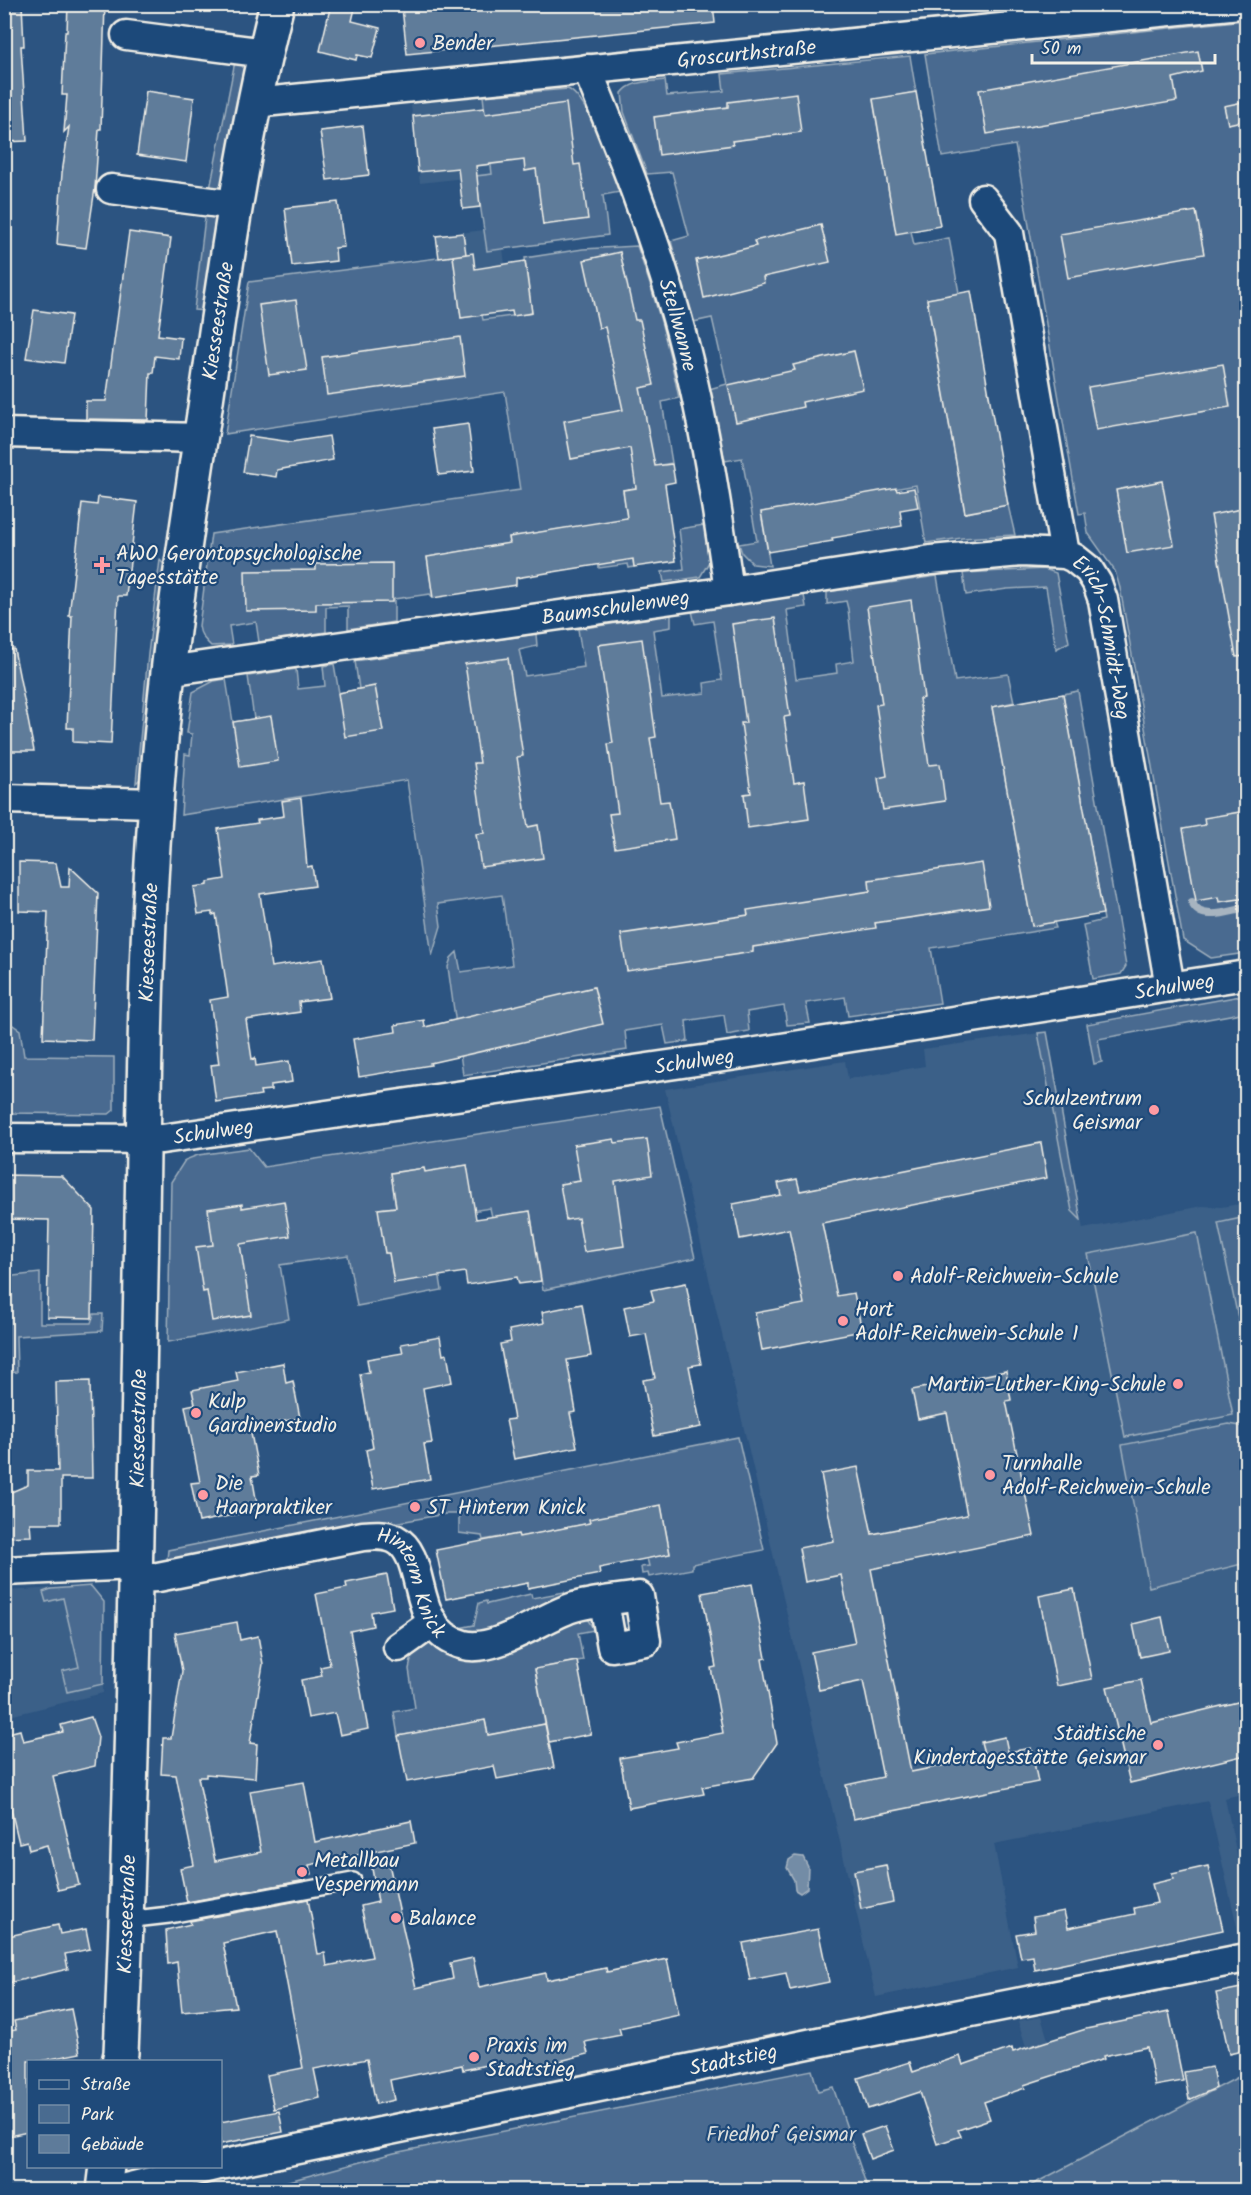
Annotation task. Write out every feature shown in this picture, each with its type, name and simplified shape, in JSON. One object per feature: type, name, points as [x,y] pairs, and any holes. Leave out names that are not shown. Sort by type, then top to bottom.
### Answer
[{"type":"street","name":"Kiesseestraße","points":[[121,2059],[136,1571],[142,1139],[155,803],[167,671],[235,205],[254,103],[277,4]]},
{"type":"street","name":"Groscurthstraße","points":[[254,103],[1240,4]]},
{"type":"street","points":[[126,35],[265,53]]},
{"type":"street","name":"Stellwanne","points":[[587,69],[646,215],[678,320],[705,442],[729,591]]},
{"type":"street","points":[[111,189],[235,205]]},
{"type":"street","name":"Erich-Schmidt-Weg","points":[[983,199],[1009,233],[1065,554],[1089,570],[1103,600],[1170,987]]},
{"type":"street","points":[[4,433],[171,435],[200,438]]},
{"type":"street","name":"Baumschulenweg","points":[[167,671],[931,560],[1021,552],[1065,554]]},
{"type":"street","points":[[4,799],[155,803]]},
{"type":"street","name":"Schulweg","points":[[4,1138],[173,1138],[581,1078],[1246,975]]},
{"type":"street","name":"Hinterm Knick","points":[[4,1571],[136,1571],[158,1577],[363,1536],[385,1536],[395,1539],[408,1551],[425,1610],[433,1622],[448,1638],[465,1645],[494,1642],[572,1607],[604,1602]]},
{"type":"street","points":[[398,1647],[433,1622]]},
{"type":"street","name":"Stadtstieg","points":[[222,2165],[1246,1958]]},
{"type":"street","points":[[117,2182],[203,2168]]},
{"type":"lane","points":[[126,1920],[169,1915],[353,1881]]},
{"type":"shaded area","points":[[483,96],[492,175],[420,183],[411,105]]},
{"type":"shaded area","points":[[484,230],[487,251],[503,249],[505,264],[525,261],[532,313],[482,320],[482,315],[453,256],[439,258],[436,236]]},
{"type":"shaded area","points":[[1047,1032],[1083,1229],[1202,1206],[1221,1207],[1246,1203],[1246,1793],[1225,1798],[1246,1899],[1246,1942],[1241,1944],[1208,1801],[994,1844],[1018,1967],[876,1997],[665,1089],[845,1061],[848,1079],[925,1066],[923,1049]]},
{"type":"shaded area","points":[[91,1586],[104,1602],[103,1693],[5,1717],[5,1591]]},
{"type":"shaded area","points":[[795,1856],[803,1857],[808,1867],[807,1888],[800,1893],[795,1890],[794,1880],[787,1868],[789,1860]]},
{"type":"shaded area","points":[[1041,2017],[1055,2062],[1033,2069],[1018,2021]]},
{"type":"green space","points":[[1246,20],[1246,953],[1211,958],[1183,940],[1120,588],[1115,571],[1088,533],[1085,513],[1079,514],[1015,145],[942,157],[925,54]]},
{"type":"green space","points":[[236,56],[248,62],[226,181],[221,187],[210,189]]},
{"type":"green space","points":[[910,56],[916,92],[873,100],[896,233],[911,231],[914,245],[949,238],[959,293],[927,299],[965,513],[1008,505],[1015,535],[926,543],[916,485],[761,512],[770,566],[753,564],[742,553],[739,544],[757,541],[742,458],[725,461],[709,389],[727,384],[712,318],[693,322],[671,241],[689,236],[672,172],[647,174],[624,112],[622,93],[636,84],[665,80],[667,96],[724,91],[722,74]]},
{"type":"green space","points":[[568,89],[584,106],[605,151],[620,192],[603,195],[608,235],[487,251],[476,176],[492,174],[483,96]]},
{"type":"green space","points":[[206,209],[218,218],[206,311],[194,310]]},
{"type":"green space","points":[[637,246],[661,321],[679,398],[662,402],[672,463],[649,467],[652,486],[623,490],[634,567],[629,568],[628,564],[599,568],[593,524],[509,537],[510,543],[427,557],[433,598],[430,594],[394,599],[394,622],[348,629],[348,606],[326,607],[326,632],[259,642],[256,622],[229,626],[232,645],[211,646],[206,641],[199,626],[211,534],[520,490],[505,392],[225,434],[249,282],[453,256],[461,318],[482,315],[483,320],[532,313],[525,258],[583,249]]},
{"type":"green space","points":[[704,525],[709,562],[700,577],[664,582],[662,572],[684,569],[679,529]]},
{"type":"green space","points":[[160,560],[168,569],[144,775],[136,783],[148,654]]},
{"type":"green space","points":[[1044,569],[1056,573],[1069,642],[1056,649],[1046,587],[1007,589],[966,595],[963,573]]},
{"type":"green space","points":[[937,576],[955,681],[1008,674],[1014,702],[992,707],[1032,926],[1054,922],[1056,928],[931,948],[940,1003],[848,1016],[845,997],[806,1003],[810,1023],[787,1025],[784,1006],[747,1012],[749,1031],[727,1035],[724,1015],[686,1021],[688,1041],[667,1044],[663,1025],[625,1031],[627,1050],[463,1075],[448,967],[451,958],[457,952],[461,972],[512,965],[502,895],[438,904],[441,926],[432,956],[407,780],[181,815],[185,754],[190,755],[192,734],[187,733],[193,692],[214,681],[226,679],[233,722],[254,719],[248,676],[296,669],[298,689],[325,686],[323,666],[334,664],[339,693],[359,689],[355,661],[536,634],[537,646],[519,650],[525,676],[584,667],[578,629],[671,615],[671,627],[653,630],[662,698],[705,693],[704,683],[722,680],[713,621],[695,624],[692,611],[804,595],[806,607],[787,610],[796,679],[837,673],[836,664],[854,661],[846,601],[827,604],[827,592]]},
{"type":"green space","points":[[1078,691],[1126,966],[1121,974],[1093,979],[1083,925],[1104,920],[1063,694]]},
{"type":"green space","points":[[1246,995],[1246,1012],[1098,1039],[1102,1062],[1094,1064],[1087,1024]]},
{"type":"green space","points":[[4,1019],[20,1030],[24,1056],[114,1057],[114,1110],[109,1114],[5,1113]]},
{"type":"green space","points":[[1047,1032],[1081,1220],[1072,1211],[1038,1033]]},
{"type":"green space","points":[[660,1106],[695,1258],[543,1290],[530,1211],[492,1217],[490,1208],[446,1215],[467,1165],[425,1172],[424,1168],[391,1173],[396,1207],[379,1209],[385,1253],[389,1253],[394,1282],[437,1259],[442,1290],[357,1306],[348,1255],[280,1265],[289,1319],[168,1342],[171,1182],[185,1160],[198,1155],[249,1148],[264,1167]]},
{"type":"green space","points":[[1246,1217],[1246,1356],[1218,1223]]},
{"type":"green space","points":[[1197,1233],[1233,1415],[1125,1437],[1088,1254]]},
{"type":"green space","points":[[40,1273],[40,1323],[91,1323],[94,1314],[103,1314],[102,1331],[16,1336],[17,1372],[5,1373],[5,1277]]},
{"type":"green space","points":[[1229,1424],[1246,1427],[1246,1563],[1149,1587],[1122,1445]]},
{"type":"green space","points":[[738,1437],[764,1550],[692,1564],[692,1569],[649,1577],[648,1573],[642,1574],[641,1567],[649,1566],[647,1558],[670,1554],[661,1506],[519,1537],[518,1534],[483,1540],[482,1536],[459,1533],[459,1514],[445,1514],[170,1563],[167,1560],[168,1550]]},
{"type":"green space","points":[[91,1586],[104,1602],[103,1684],[67,1692],[62,1671],[79,1667],[63,1598],[46,1602],[43,1592],[51,1589]]},
{"type":"green space","points":[[564,1592],[566,1599],[487,1636],[457,1633],[446,1618],[459,1628],[474,1625],[479,1603],[486,1601],[487,1604],[531,1594],[532,1598]]},
{"type":"green space","points":[[579,1617],[588,1620],[594,1630],[578,1633],[583,1660],[535,1669],[545,1724],[488,1735],[485,1720],[398,1736],[394,1712],[415,1708],[409,1669],[414,1647],[433,1637],[480,1659],[503,1655],[562,1628],[563,1620]]},
{"type":"green space","name":"Friedhof Geismar","points":[[812,2070],[818,2091],[833,2087],[868,2190],[255,2190],[394,2153]]},
{"type":"green space","points":[[1246,2073],[1246,2190],[1022,2190]]},
{"type":"building","points":[[4,4],[22,4],[24,46],[21,46],[27,141],[4,142]]},
{"type":"building","points":[[68,4],[105,4],[101,129],[99,129],[95,188],[86,248],[57,244],[62,173],[69,127],[64,132],[67,95],[62,95]]},
{"type":"building","points":[[331,4],[356,4],[352,21],[380,28],[372,58],[357,55],[356,60],[320,51]]},
{"type":"building","points":[[419,4],[510,4],[511,9],[554,4],[713,4],[715,23],[407,54],[402,8],[419,6]]},
{"type":"building","points":[[1198,51],[1202,71],[1173,78],[1177,101],[987,134],[979,90]]},
{"type":"building","points":[[146,91],[194,98],[186,162],[137,155]]},
{"type":"building","points":[[916,92],[940,226],[896,234],[873,99]]},
{"type":"building","points":[[796,93],[801,132],[732,141],[733,145],[659,155],[654,117],[728,107],[728,102]]},
{"type":"building","points":[[1243,102],[1246,120],[1228,124],[1224,106]]},
{"type":"building","points":[[566,103],[574,165],[580,164],[588,219],[543,225],[536,169],[525,171],[524,160],[476,166],[480,207],[463,209],[458,168],[418,172],[413,116],[484,108],[485,114]]},
{"type":"building","points":[[363,126],[369,175],[327,180],[320,131]]},
{"type":"building","points":[[338,202],[344,247],[335,248],[336,261],[292,266],[285,208]]},
{"type":"building","points":[[1196,211],[1204,254],[1068,278],[1060,234]]},
{"type":"building","points":[[821,225],[830,262],[763,277],[764,283],[704,298],[696,260],[756,246],[754,241]]},
{"type":"building","points":[[129,232],[171,238],[158,335],[181,338],[179,359],[155,356],[153,373],[150,373],[148,420],[86,419],[86,401],[106,401]]},
{"type":"building","points":[[463,233],[466,254],[439,258],[436,236]]},
{"type":"building","points":[[620,252],[635,320],[640,320],[654,385],[640,388],[655,466],[672,464],[675,482],[665,484],[676,561],[634,567],[633,559],[516,578],[516,585],[433,598],[427,557],[510,543],[509,537],[627,518],[623,490],[636,488],[630,448],[571,459],[564,421],[623,410],[605,327],[599,328],[584,260]]},
{"type":"building","points":[[473,253],[475,269],[525,261],[532,313],[513,316],[512,311],[461,318],[453,256]]},
{"type":"building","points":[[971,291],[1008,505],[965,513],[927,299]]},
{"type":"building","points":[[296,300],[307,370],[269,375],[259,305]]},
{"type":"building","points":[[34,310],[71,315],[64,363],[26,358]]},
{"type":"building","points":[[460,337],[465,376],[327,395],[322,357]]},
{"type":"building","points":[[854,351],[863,389],[802,402],[803,407],[736,422],[728,385],[795,370],[793,365]]},
{"type":"building","points":[[1223,364],[1230,407],[1096,430],[1088,387]]},
{"type":"building","points":[[468,424],[474,471],[439,475],[432,429]]},
{"type":"building","points":[[249,436],[291,442],[329,436],[333,460],[277,470],[276,477],[243,472]]},
{"type":"building","points":[[1162,481],[1174,545],[1127,553],[1116,490]]},
{"type":"building","points":[[896,488],[897,491],[914,488],[918,507],[900,510],[902,526],[768,552],[761,512]]},
{"type":"building","points":[[98,497],[137,502],[126,596],[118,596],[111,744],[73,742],[73,728],[67,728],[72,616],[69,616],[82,503],[97,505]]},
{"type":"building","points":[[1246,508],[1246,656],[1236,657],[1211,515]]},
{"type":"building","points":[[392,563],[392,602],[316,603],[316,610],[246,611],[245,571],[316,570],[316,564]]},
{"type":"building","points":[[911,600],[924,698],[919,699],[929,765],[940,764],[945,801],[883,810],[878,778],[887,776],[876,705],[882,704],[867,607]]},
{"type":"building","points":[[775,618],[790,716],[784,717],[794,783],[804,781],[809,819],[748,828],[744,794],[751,793],[741,723],[746,723],[732,624]]},
{"type":"building","points":[[642,639],[656,737],[650,738],[660,802],[669,801],[675,839],[615,848],[609,814],[618,813],[608,744],[613,743],[598,645]]},
{"type":"building","points":[[14,649],[34,751],[7,751],[4,740],[4,650]]},
{"type":"building","points":[[508,658],[523,756],[517,757],[528,827],[538,825],[543,858],[481,867],[476,834],[484,833],[474,763],[480,763],[465,664]]},
{"type":"building","points":[[375,686],[383,731],[345,737],[338,693]]},
{"type":"building","points":[[1063,694],[1103,914],[1032,926],[992,707]]},
{"type":"building","points":[[271,716],[278,761],[240,767],[233,722]]},
{"type":"building","points":[[301,798],[307,867],[312,866],[315,886],[260,894],[271,967],[323,959],[330,998],[299,1002],[300,1012],[246,1020],[252,1059],[255,1058],[256,1066],[289,1061],[292,1082],[271,1085],[271,1090],[260,1091],[261,1095],[216,1102],[211,1065],[219,1064],[210,1000],[228,997],[216,914],[212,915],[212,912],[198,914],[194,887],[225,879],[218,829],[258,823],[257,820],[284,816],[282,801]]},
{"type":"building","points":[[1246,811],[1246,898],[1219,902],[1218,897],[1196,901],[1183,829],[1205,825],[1204,818]]},
{"type":"building","points":[[19,862],[56,863],[61,887],[69,887],[70,867],[98,893],[92,1040],[43,1038],[48,912],[19,911]]},
{"type":"building","points":[[982,863],[989,906],[875,923],[876,928],[753,947],[753,952],[627,971],[621,934],[748,915],[747,910],[870,891],[869,880]]},
{"type":"building","points":[[594,987],[603,1024],[430,1063],[431,1065],[359,1077],[353,1039],[396,1032],[395,1025],[424,1020],[425,1027]]},
{"type":"building","points":[[614,1139],[615,1143],[647,1139],[652,1175],[615,1181],[624,1246],[584,1252],[578,1218],[566,1220],[560,1184],[580,1181],[574,1145]]},
{"type":"building","points":[[1041,1143],[1047,1178],[822,1223],[837,1296],[854,1293],[862,1331],[762,1350],[755,1313],[804,1304],[789,1229],[740,1239],[733,1204],[781,1195],[778,1183],[797,1179],[800,1191]]},
{"type":"building","points":[[467,1165],[476,1219],[530,1211],[541,1281],[519,1284],[517,1277],[467,1285],[465,1272],[394,1283],[389,1253],[385,1253],[378,1209],[396,1207],[391,1173],[424,1168],[425,1172]]},
{"type":"building","points":[[4,1175],[62,1176],[94,1210],[92,1318],[47,1317],[49,1220],[4,1219]]},
{"type":"building","points":[[284,1201],[290,1236],[240,1244],[251,1315],[212,1321],[207,1291],[203,1292],[196,1247],[213,1245],[208,1209],[242,1204],[242,1208]]},
{"type":"building","points":[[686,1283],[701,1364],[689,1366],[701,1427],[654,1436],[643,1380],[655,1378],[646,1334],[630,1337],[624,1307],[654,1301],[651,1290]]},
{"type":"building","points":[[582,1304],[591,1356],[567,1360],[576,1412],[570,1413],[577,1447],[514,1459],[506,1420],[514,1419],[500,1344],[511,1342],[509,1330],[544,1323],[542,1312]]},
{"type":"building","points":[[440,1337],[443,1355],[447,1354],[452,1382],[423,1388],[432,1443],[424,1444],[430,1479],[373,1489],[366,1450],[373,1448],[360,1374],[369,1372],[367,1359],[403,1353],[401,1344]]},
{"type":"building","points":[[283,1363],[286,1383],[293,1381],[300,1418],[250,1428],[259,1475],[252,1476],[258,1510],[199,1522],[191,1483],[200,1482],[185,1406],[195,1404],[192,1390],[238,1381],[236,1372]]},
{"type":"building","points":[[1006,1371],[1011,1400],[1006,1401],[1034,1536],[871,1569],[911,1772],[985,1757],[981,1742],[1005,1737],[1008,1752],[1031,1748],[1038,1782],[853,1819],[846,1785],[883,1777],[863,1681],[819,1690],[811,1652],[855,1643],[841,1575],[805,1582],[799,1548],[834,1541],[821,1474],[858,1467],[872,1534],[967,1515],[947,1413],[918,1419],[912,1390]]},
{"type":"building","points":[[90,1381],[92,1478],[61,1478],[61,1523],[30,1523],[31,1536],[4,1537],[4,1495],[28,1485],[28,1471],[58,1471],[56,1382]]},
{"type":"building","points":[[661,1505],[670,1554],[599,1568],[600,1574],[528,1588],[528,1583],[446,1599],[436,1550],[590,1523],[589,1519]]},
{"type":"building","points":[[387,1575],[393,1608],[371,1612],[373,1626],[350,1631],[368,1729],[340,1735],[335,1713],[308,1718],[301,1680],[322,1676],[320,1667],[330,1665],[316,1594],[347,1588],[346,1583]]},
{"type":"building","points":[[752,1584],[766,1658],[762,1659],[777,1743],[753,1778],[702,1787],[704,1794],[629,1808],[620,1758],[678,1748],[676,1742],[723,1733],[711,1668],[716,1667],[702,1593]]},
{"type":"building","points":[[1074,1589],[1092,1679],[1057,1686],[1039,1596]]},
{"type":"building","points":[[1162,1617],[1169,1651],[1140,1657],[1133,1624]]},
{"type":"building","points":[[237,1622],[240,1640],[258,1636],[263,1664],[250,1743],[257,1744],[255,1778],[206,1774],[206,1777],[198,1777],[215,1861],[261,1852],[250,1791],[304,1782],[315,1842],[411,1821],[415,1843],[309,1865],[311,1874],[305,1875],[306,1880],[187,1902],[180,1868],[194,1865],[176,1775],[161,1774],[163,1738],[171,1738],[182,1671],[175,1633]]},
{"type":"building","points":[[577,1661],[591,1734],[549,1742],[535,1669]]},
{"type":"building","points":[[1141,1680],[1151,1723],[1246,1700],[1246,1755],[1130,1783],[1107,1687]]},
{"type":"building","points":[[91,1717],[98,1737],[95,1766],[53,1776],[79,1885],[58,1890],[47,1845],[29,1850],[27,1841],[19,1843],[9,1801],[4,1802],[4,1734],[20,1730],[23,1741],[63,1732],[61,1725]]},
{"type":"building","points":[[485,1720],[488,1735],[545,1724],[554,1768],[497,1779],[494,1766],[407,1782],[398,1736]]},
{"type":"building","points":[[388,1859],[416,1988],[453,1979],[450,1963],[473,1958],[479,1987],[546,1973],[547,1980],[606,1968],[607,1972],[667,1959],[679,2015],[619,2028],[621,2035],[585,2042],[588,2054],[548,2064],[499,2073],[496,2063],[463,2070],[462,2065],[390,2080],[394,2100],[376,2104],[367,2059],[314,2069],[320,2098],[274,2109],[267,2075],[303,2068],[277,1931],[223,1943],[236,2007],[182,2012],[177,1962],[168,1964],[166,1930],[191,1924],[190,1921],[308,1899],[318,1954],[325,1953],[327,1966],[372,1957],[361,1906],[378,1902],[371,1863]]},
{"type":"building","points":[[886,1865],[893,1902],[861,1909],[854,1871]]},
{"type":"building","points":[[1208,1866],[1223,1930],[1035,1970],[1033,1956],[1021,1958],[1016,1934],[1035,1931],[1033,1917],[1064,1911],[1068,1928],[1135,1914],[1134,1908],[1157,1903],[1152,1884],[1173,1879],[1172,1874]]},
{"type":"building","points":[[58,1925],[60,1934],[86,1929],[90,1949],[65,1954],[68,1969],[4,1984],[4,1937]]},
{"type":"building","points":[[818,1929],[829,1982],[790,1990],[786,1973],[750,1980],[743,1943]]},
{"type":"building","points":[[1246,1987],[1246,2050],[1229,2054],[1216,1993]]},
{"type":"building","points":[[71,2009],[80,2053],[46,2060],[27,2060],[27,2132],[4,2137],[4,2032],[16,2030],[14,2021]]},
{"type":"building","points":[[1169,2012],[1183,2081],[1155,2086],[1147,2047],[1103,2056],[1104,2059],[1024,2085],[1025,2088],[984,2102],[990,2119],[958,2130],[961,2136],[937,2144],[920,2092],[868,2109],[858,2078],[910,2062],[913,2072],[960,2056],[963,2065],[1012,2048],[1013,2052],[1086,2029]]},
{"type":"building","points":[[1212,2067],[1216,2088],[1189,2100],[1184,2072]]},
{"type":"building","points":[[279,2111],[283,2132],[222,2144],[222,2122]]},
{"type":"building","points":[[885,2126],[894,2150],[870,2159],[861,2134]]},
{"type":"waterway","points":[[1192,902],[1201,912],[1208,914],[1246,908]]},
{"type":"place","name":"Bender","points":[[420,43]]},
{"type":"place","name":"AWO Gerontopsychologische Tagesstätte","points":[[102,565]]},
{"type":"place","name":"Schulzentrum Geismar","points":[[1154,1110]]},
{"type":"place","name":"Adolf-Reichwein-Schule","points":[[898,1276]]},
{"type":"place","name":"Hort Adolf-Reichwein-Schule 1","points":[[843,1321]]},
{"type":"place","name":"Martin-Luther-King-Schule","points":[[1178,1384]]},
{"type":"place","name":"Kulp Gardinenstudio","points":[[196,1413]]},
{"type":"place","name":"Turnhalle Adolf-Reichwein-Schule","points":[[990,1475]]},
{"type":"place","name":"Die Haarpraktiker","points":[[203,1495]]},
{"type":"place","name":"ST Hinterm Knick","points":[[415,1507]]},
{"type":"place","name":"Städtische Kindertagesstätte Geismar","points":[[1158,1745]]},
{"type":"place","name":"Metallbau Vespermann","points":[[302,1872]]},
{"type":"place","name":"Balance","points":[[396,1918]]},
{"type":"place","name":"Praxis im Stadtstieg","points":[[474,2057]]}]
